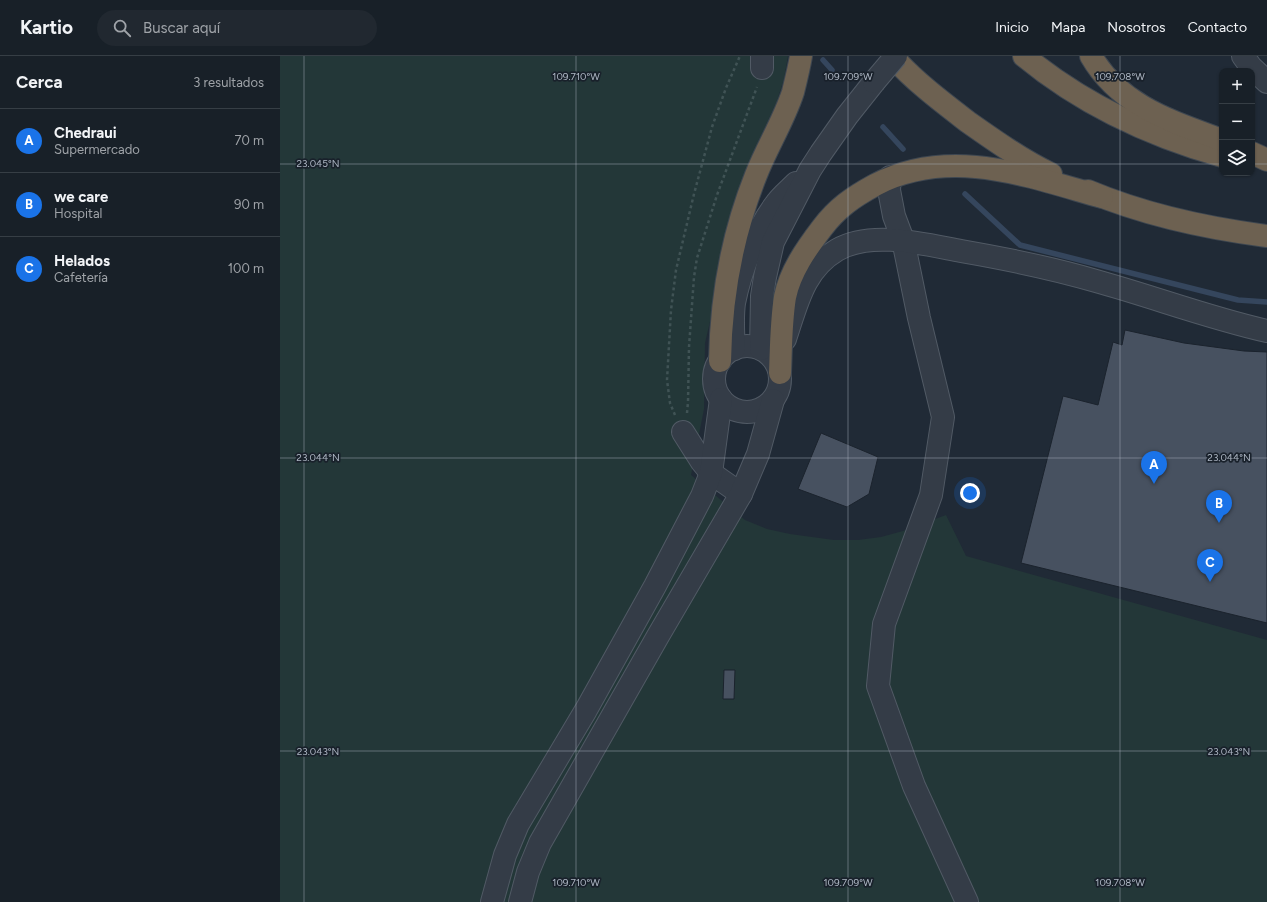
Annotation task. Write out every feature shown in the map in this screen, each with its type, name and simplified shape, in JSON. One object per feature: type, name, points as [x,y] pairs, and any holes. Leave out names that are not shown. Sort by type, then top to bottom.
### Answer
[{"type":"highway","points":[[727,355],[720,329],[726,283],[737,232],[756,174],[792,93],[801,56]]},
{"type":"highway","points":[[892,56],[949,108],[994,141],[1037,167],[1102,197]]},
{"type":"highway","points":[[1024,56],[1042,70],[1100,107],[1145,129],[1200,150],[1219,155]]},
{"type":"highway","points":[[1091,56],[1105,76],[1124,94],[1149,111],[1219,139]]},
{"type":"highway","points":[[1255,154],[1267,160]]},
{"type":"highway","points":[[1255,164],[1267,166]]},
{"type":"highway","points":[[780,373],[771,349],[790,279],[811,242],[830,218],[856,195],[890,177],[910,171],[933,167],[982,167],[1015,173],[1102,197],[1141,211],[1191,224],[1226,231],[1267,236]]},
{"type":"street","points":[[771,349],[762,296],[773,242],[820,153],[847,116],[896,56]]},
{"type":"street","points":[[1243,56],[1251,67],[1267,82]]},
{"type":"street","points":[[774,400],[757,411],[747,412],[738,410],[729,406],[721,399],[716,390],[714,380],[716,369],[727,355],[733,323],[734,304],[741,275],[750,251],[775,204],[810,170]]},
{"type":"street","points":[[890,177],[889,190],[892,208],[904,240],[919,318],[943,416],[931,495],[884,624],[878,686],[914,786],[967,902]]},
{"type":"street","points":[[771,349],[812,270],[825,258],[838,250],[853,244],[878,240],[904,240],[1040,266],[1096,280],[1231,323],[1267,331]]},
{"type":"street","points":[[727,355],[747,346],[771,349]]},
{"type":"street","points":[[520,902],[528,872],[540,843],[741,494],[758,454],[774,400],[780,387],[780,373]]},
{"type":"street","points":[[492,902],[505,855],[518,824],[586,710],[655,586],[690,520],[712,473],[721,399]]},
{"type":"street","points":[[683,432],[702,462],[712,473],[741,494]]},
{"type":"street","points":[[655,586],[679,600]]},
{"type":"path","points":[[683,432],[670,403],[667,380],[671,310],[676,270],[712,127],[726,88],[740,56]]},
{"type":"path","points":[[683,432],[688,402],[689,348],[694,277],[697,258],[717,195],[757,87],[762,62]]},
{"type":"green space","points":[[280,56],[788,56],[784,79],[777,101],[749,163],[742,184],[705,343],[704,409],[691,475],[745,520],[767,529],[790,534],[834,540],[858,540],[881,537],[903,531],[946,515],[966,556],[1267,640],[1267,902],[280,902]]},
{"type":"building","points":[[1125,330],[1184,343],[1244,351],[1267,352],[1267,623],[1021,563],[1063,396],[1098,405],[1113,342],[1122,345]]},
{"type":"building","points":[[821,433],[878,457],[869,494],[847,507],[798,489]]},
{"type":"building","points":[[724,670],[735,670],[734,699],[723,699]]},
{"type":"waterway","points":[[823,60],[832,70]]},
{"type":"waterway","points":[[883,127],[903,149]]},
{"type":"waterway","points":[[965,194],[1020,245],[1238,300],[1267,302]]},
{"type":"place","name":"Chedraui","points":[[1154,484]]},
{"type":"place","name":"we care","points":[[1219,523]]},
{"type":"place","name":"Helados","points":[[1210,582]]}]
